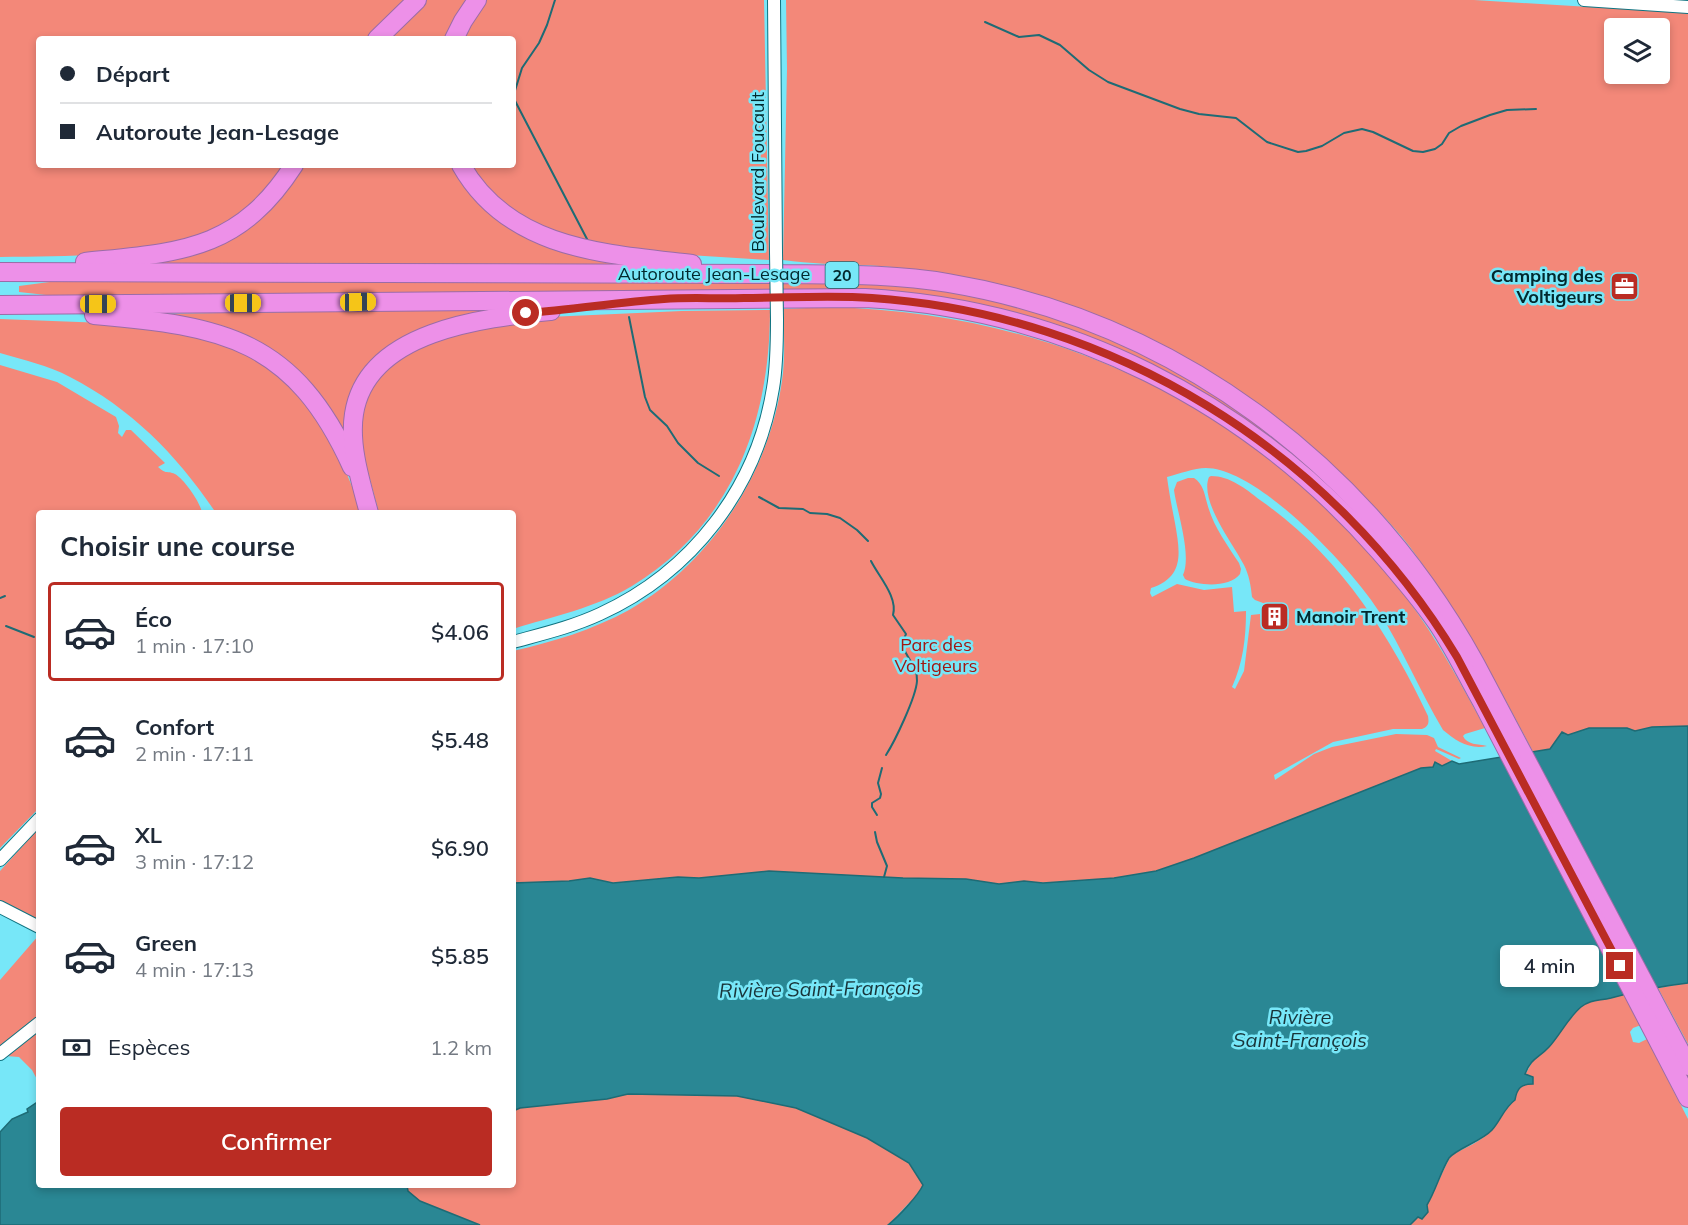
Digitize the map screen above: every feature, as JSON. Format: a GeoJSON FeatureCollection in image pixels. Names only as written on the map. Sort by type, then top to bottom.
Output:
{"type":"FeatureCollection","features":[{"type":"Feature","properties":{"kind":"highway"},"geometry":{"type":"LineString","coordinates":[[380,36],[417,0]]}},
{"type":"Feature","properties":{"kind":"highway"},"geometry":{"type":"LineString","coordinates":[[456,36],[477,0]]}},
{"type":"Feature","properties":{"kind":"highway"},"geometry":{"type":"LineString","coordinates":[[0,272],[146,257],[202,243],[231,230],[254,214],[274,194],[292,168]]}},
{"type":"Feature","properties":{"kind":"highway"},"geometry":{"type":"LineString","coordinates":[[464,168],[475,186],[495,207],[520,224],[558,241],[616,255],[771,274]]}},
{"type":"Feature","properties":{"kind":"highway","name":"Autoroute Jean-Lesage"},"geometry":{"type":"LineString","coordinates":[[0,272],[771,274],[912,278],[996,294],[1065,314],[1120,335],[1160,354],[1255,412],[1309,455],[1350,494],[1421,576],[1454,626],[1508,739],[1659,1026],[1688,1098]]}},
{"type":"Feature","properties":{"kind":"highway","name":"Autoroute Jean-Lesage"},"geometry":{"type":"LineString","coordinates":[[0,306],[856,297],[930,304],[1005,320],[1067,338],[1111,355],[1174,385],[1264,442],[1318,488],[1358,528],[1403,579],[1436,622],[1508,739]]}},
{"type":"Feature","properties":{"kind":"highway"},"geometry":{"type":"LineString","coordinates":[[368,510],[353,433],[357,400],[373,372],[402,349],[436,332],[484,319],[666,299]]}},
{"type":"Feature","properties":{"kind":"highway"},"geometry":{"type":"LineString","coordinates":[[0,306],[174,323],[217,334],[250,347],[279,365],[310,395],[333,430],[363,491]]}},
{"type":"Feature","properties":{"kind":"highway","name":"Autoroute Jean-Lesage"},"geometry":{"type":"LineString","coordinates":[[1659,1026],[1688,1066]]}},
{"type":"Feature","properties":{"kind":"street","name":"Boulevard Foucault"},"geometry":{"type":"LineString","coordinates":[[516,641],[585,621],[625,602],[672,569],[709,531],[737,490],[752,460],[763,430],[775,373],[777,319],[774,0]]}},
{"type":"Feature","properties":{"kind":"street"},"geometry":{"type":"LineString","coordinates":[[1585,0],[1688,7]]}},
{"type":"Feature","properties":{"kind":"street"},"geometry":{"type":"LineString","coordinates":[[0,860],[36,822]]}},
{"type":"Feature","properties":{"kind":"street"},"geometry":{"type":"LineString","coordinates":[[0,907],[36,925]]}},
{"type":"Feature","properties":{"kind":"street"},"geometry":{"type":"LineString","coordinates":[[0,1054],[36,1025]]}},
{"type":"Feature","properties":{"kind":"green space"},"geometry":{"type":"Polygon","coordinates":[[[0,0],[407,0],[372,36],[36,36],[36,168],[284,168],[255,203],[239,217],[200,234],[170,243],[122,252],[74,256],[0,257],[0,0]]]}},
{"type":"Feature","properties":{"kind":"green space"},"geometry":{"type":"Polygon","coordinates":[[[425,0],[472,0],[452,36],[385,36],[425,0]]]}},
{"type":"Feature","properties":{"kind":"green space"},"geometry":{"type":"Polygon","coordinates":[[[486,0],[764,0],[769,260],[625,251],[561,235],[505,207],[471,168],[516,168],[516,36],[463,36],[486,0]]]}},
{"type":"Feature","properties":{"kind":"green space"},"geometry":{"type":"Polygon","coordinates":[[[786,0],[1474,0],[1688,13],[1688,726],[1652,727],[1635,731],[1627,728],[1589,728],[1568,735],[1550,749],[1533,752],[1460,621],[1428,571],[1390,523],[1316,451],[1274,417],[1231,386],[1138,334],[1089,313],[987,282],[911,269],[783,260],[786,0]]]}},
{"type":"Feature","properties":{"kind":"green space"},"geometry":{"type":"Polygon","coordinates":[[[295,168],[458,168],[483,202],[628,266],[152,265],[152,260],[203,247],[295,168]]]}},
{"type":"Feature","properties":{"kind":"green space"},"geometry":{"type":"Polygon","coordinates":[[[65,280],[770,280],[770,292],[55,296],[19,292],[19,286],[65,280]]]}},
{"type":"Feature","properties":{"kind":"green space"},"geometry":{"type":"Polygon","coordinates":[[[783,281],[910,285],[1009,304],[1077,325],[1177,371],[1281,440],[1354,507],[1317,478],[1046,323],[989,306],[980,307],[891,291],[885,293],[885,290],[878,289],[874,292],[783,292],[783,281]]]}},
{"type":"Feature","properties":{"kind":"green space","name":"Parc des Voltigeurs"},"geometry":{"type":"Polygon","coordinates":[[[830,307],[916,314],[999,329],[1078,353],[1154,386],[1224,427],[1291,476],[1352,534],[1408,600],[1439,647],[1485,728],[1463,736],[1470,743],[1487,746],[1475,747],[1464,744],[1443,730],[1378,610],[1347,570],[1301,523],[1251,484],[1227,472],[1201,468],[1167,477],[1178,544],[1178,562],[1170,577],[1151,588],[1150,593],[1152,597],[1177,584],[1204,590],[1232,587],[1234,612],[1246,611],[1243,650],[1232,687],[1235,689],[1244,671],[1251,615],[1260,614],[1261,621],[1289,619],[1289,609],[1272,610],[1271,606],[1252,597],[1246,569],[1213,510],[1207,487],[1211,476],[1225,478],[1237,484],[1288,521],[1337,570],[1378,625],[1428,716],[1428,724],[1422,729],[1393,729],[1333,742],[1274,775],[1275,780],[1314,754],[1332,747],[1396,734],[1427,735],[1434,738],[1438,747],[1461,758],[1436,749],[1435,751],[1452,761],[1442,766],[1421,769],[1194,858],[1156,871],[1114,878],[999,884],[966,879],[769,871],[613,883],[590,878],[516,883],[516,650],[572,635],[629,610],[659,590],[687,566],[712,539],[752,478],[777,409],[783,373],[783,309],[830,307]]]}},
{"type":"Feature","properties":{"kind":"green space"},"geometry":{"type":"Polygon","coordinates":[[[500,309],[378,360],[351,452],[300,377],[150,314],[500,309]]]}},
{"type":"Feature","properties":{"kind":"green space"},"geometry":{"type":"Polygon","coordinates":[[[770,310],[768,352],[762,392],[753,430],[738,467],[720,501],[696,533],[667,561],[632,586],[618,594],[574,611],[516,628],[516,510],[378,510],[361,446],[362,406],[376,378],[400,357],[451,334],[548,317],[770,310]]]}},
{"type":"Feature","properties":{"kind":"green space"},"geometry":{"type":"Polygon","coordinates":[[[0,319],[105,323],[160,328],[247,351],[297,391],[338,452],[359,510],[214,510],[185,472],[152,435],[113,404],[62,373],[0,353],[0,319]]]}},
{"type":"Feature","properties":{"kind":"green space"},"geometry":{"type":"Polygon","coordinates":[[[0,365],[57,382],[116,417],[119,426],[118,433],[122,437],[126,430],[131,430],[165,463],[158,467],[165,472],[175,474],[183,481],[201,510],[36,510],[36,811],[0,848],[0,365]]]}},
{"type":"Feature","properties":{"kind":"green space"},"geometry":{"type":"Polygon","coordinates":[[[1194,478],[1201,486],[1216,527],[1239,563],[1240,574],[1229,582],[1198,583],[1185,579],[1183,575],[1185,545],[1174,490],[1177,482],[1194,478]]]}},
{"type":"Feature","properties":{"kind":"green space"},"geometry":{"type":"Polygon","coordinates":[[[36,831],[36,923],[0,904],[0,871],[36,831]]]}},
{"type":"Feature","properties":{"kind":"green space"},"geometry":{"type":"Polygon","coordinates":[[[36,938],[36,1023],[0,1050],[0,980],[36,938]]]}},
{"type":"Feature","properties":{"kind":"green space"},"geometry":{"type":"Polygon","coordinates":[[[1688,983],[1688,1044],[1658,988],[1688,983]]]}},
{"type":"Feature","properties":{"kind":"green space"},"geometry":{"type":"Polygon","coordinates":[[[1624,993],[1641,1025],[1630,1032],[1633,1042],[1639,1043],[1647,1039],[1688,1119],[1688,1225],[1410,1225],[1429,1201],[1451,1155],[1478,1141],[1492,1130],[1515,1100],[1518,1090],[1526,1084],[1525,1075],[1535,1057],[1549,1046],[1579,1008],[1591,1000],[1609,999],[1624,993]]]}},
{"type":"Feature","properties":{"kind":"green space"},"geometry":{"type":"Polygon","coordinates":[[[36,1029],[36,1077],[19,1057],[6,1056],[36,1029]]]}},
{"type":"Feature","properties":{"kind":"green space"},"geometry":{"type":"Polygon","coordinates":[[[627,1094],[737,1096],[796,1108],[867,1138],[909,1163],[924,1185],[917,1198],[888,1225],[480,1225],[420,1201],[408,1191],[408,1188],[516,1188],[516,1110],[607,1099],[627,1094]]]}},
{"type":"Feature","properties":{"kind":"water","name":"Rivière Saint-François"},"geometry":{"type":"Polygon","coordinates":[[[1688,726],[1688,983],[1595,1001],[1581,1007],[1549,1047],[1530,1065],[1525,1074],[1533,1077],[1533,1084],[1520,1087],[1515,1100],[1488,1134],[1449,1158],[1427,1205],[1428,1212],[1422,1219],[1418,1217],[1410,1225],[888,1225],[917,1195],[923,1185],[909,1163],[867,1138],[796,1108],[737,1096],[628,1094],[607,1099],[516,1110],[516,883],[590,878],[613,883],[769,871],[966,879],[999,884],[1114,878],[1156,871],[1194,858],[1421,768],[1433,767],[1435,762],[1442,766],[1452,761],[1459,764],[1550,749],[1562,732],[1568,735],[1589,728],[1627,728],[1635,731],[1652,727],[1688,726]]]}},
{"type":"Feature","properties":{"kind":"water"},"geometry":{"type":"Polygon","coordinates":[[[36,1103],[36,1188],[408,1188],[420,1201],[480,1225],[0,1225],[0,1132],[12,1119],[28,1112],[27,1109],[36,1103]]]}},
{"type":"Feature","properties":{"kind":"waterway"},"geometry":{"type":"LineString","coordinates":[[516,87],[522,68],[539,43],[555,0]]}},
{"type":"Feature","properties":{"kind":"waterway"},"geometry":{"type":"LineString","coordinates":[[985,22],[1019,37],[1039,35],[1060,45],[1089,70],[1108,82],[1180,109],[1199,114],[1236,118],[1267,142],[1298,152],[1322,146],[1344,133],[1362,129],[1413,151],[1423,152],[1435,149],[1442,144],[1449,133],[1461,126],[1507,110],[1536,109]]}},
{"type":"Feature","properties":{"kind":"waterway"},"geometry":{"type":"LineString","coordinates":[[516,103],[588,241]]}},
{"type":"Feature","properties":{"kind":"waterway"},"geometry":{"type":"LineString","coordinates":[[629,317],[645,397],[650,410],[667,426],[678,443],[698,463],[719,476]]}},
{"type":"Feature","properties":{"kind":"waterway"},"geometry":{"type":"LineString","coordinates":[[759,497],[779,508],[803,509],[810,513],[827,514],[840,518],[868,541]]}},
{"type":"Feature","properties":{"kind":"waterway"},"geometry":{"type":"LineString","coordinates":[[871,561],[893,601],[893,615],[906,634],[905,652],[914,668],[917,681],[900,730],[886,755]]}},
{"type":"Feature","properties":{"kind":"waterway"},"geometry":{"type":"LineString","coordinates":[[0,598],[5,596]]}},
{"type":"Feature","properties":{"kind":"waterway"},"geometry":{"type":"LineString","coordinates":[[6,626],[34,637]]}},
{"type":"Feature","properties":{"kind":"waterway"},"geometry":{"type":"LineString","coordinates":[[877,815],[872,803],[880,798],[878,783],[882,768]]}},
{"type":"Feature","properties":{"kind":"waterway"},"geometry":{"type":"LineString","coordinates":[[875,832],[887,866],[884,877]]}},
{"type":"Feature","properties":{"kind":"place","name":"Camping des Voltigeurs"},"geometry":{"type":"Point","coordinates":[1624,286]}},
{"type":"Feature","properties":{"kind":"place","name":"Manoir Trent"},"geometry":{"type":"Point","coordinates":[1275,617]}},
{"type":"Feature","properties":{"kind":"route"},"geometry":{"type":"LineString","coordinates":[[526,313],[666,299],[847,297],[920,303],[1005,320],[1067,338],[1144,370],[1205,403],[1264,442],[1324,494],[1369,539],[1436,622],[1502,740],[1620,966]]}}]}
